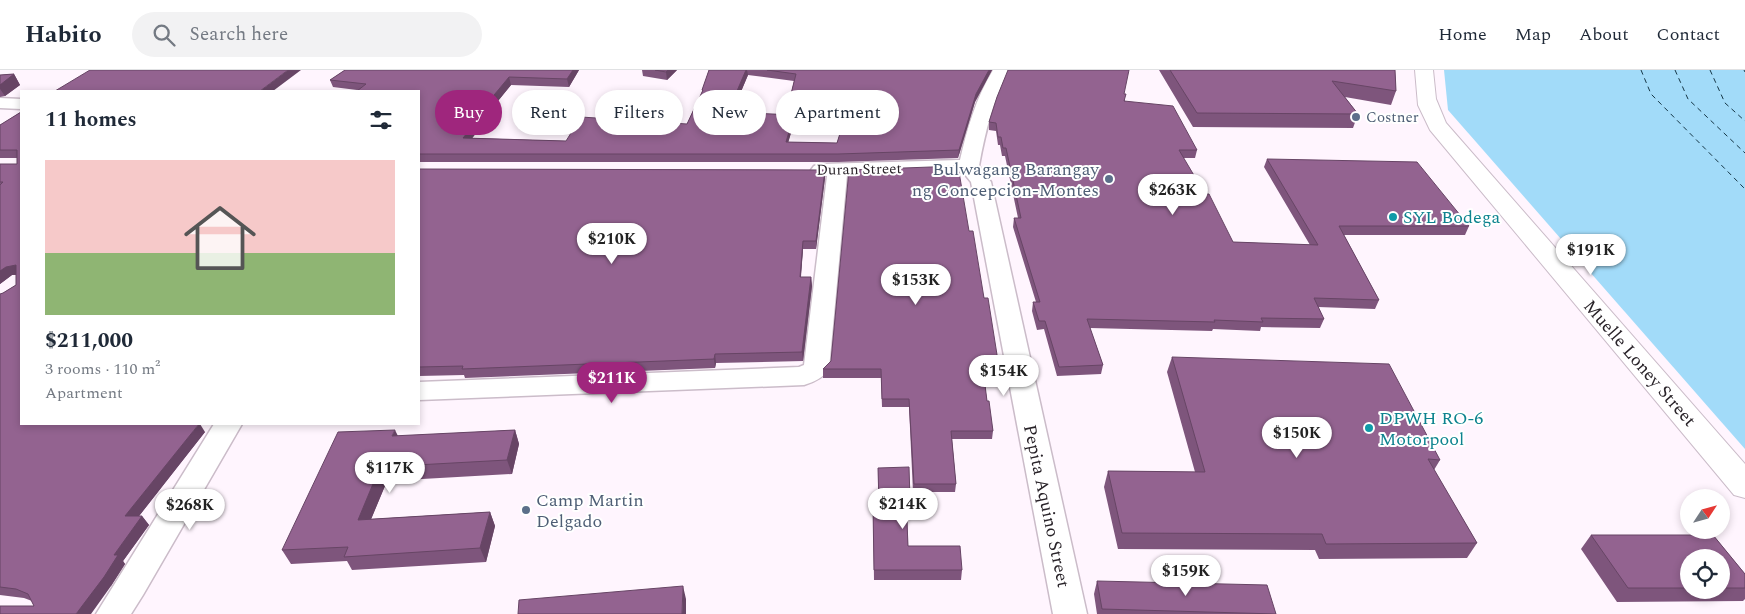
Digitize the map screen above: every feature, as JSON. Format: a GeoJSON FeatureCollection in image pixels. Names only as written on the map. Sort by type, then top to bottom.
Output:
{"type":"FeatureCollection","features":[{"type":"Feature","properties":{"kind":"main road","name":"Muelle Loney Street"},"geometry":{"type":"LineString","coordinates":[[1424,70],[1426,103],[1437,126],[1745,486]]}},
{"type":"Feature","properties":{"kind":"street"},"geometry":{"type":"LineString","coordinates":[[969,166],[976,131],[992,86],[1001,70]]}},
{"type":"Feature","properties":{"kind":"street"},"geometry":{"type":"LineString","coordinates":[[0,103],[20,104]]}},
{"type":"Feature","properties":{"kind":"street","name":"Duran Street"},"geometry":{"type":"LineString","coordinates":[[798,170],[969,166]]}},
{"type":"Feature","properties":{"kind":"street","name":"Pepita Aquino Street"},"geometry":{"type":"LineString","coordinates":[[969,166],[981,182],[1070,614]]}},
{"type":"Feature","properties":{"kind":"street"},"geometry":{"type":"LineString","coordinates":[[420,391],[804,376],[810,374],[816,369],[838,170]]}},
{"type":"Feature","properties":{"kind":"street"},"geometry":{"type":"LineString","coordinates":[[113,614],[138,577],[227,425]]}},
{"type":"Feature","properties":{"kind":"water"},"geometry":{"type":"Polygon","coordinates":[[[1444,70],[1745,70],[1745,449],[1448,110],[1444,70]]]}},
{"type":"Feature","properties":{"kind":"building"},"geometry":{"type":"Polygon","coordinates":[[[90,70],[288,70],[261,90],[57,90],[90,70]]]}},
{"type":"Feature","properties":{"kind":"building"},"geometry":{"type":"Polygon","coordinates":[[[345,70],[573,70],[567,79],[509,77],[498,90],[435,90],[435,135],[466,135],[463,138],[566,141],[570,135],[585,135],[585,117],[595,118],[595,135],[683,135],[683,124],[687,124],[693,111],[693,135],[766,135],[766,114],[776,114],[776,135],[788,135],[786,142],[837,143],[840,135],[899,135],[899,90],[792,90],[796,74],[767,70],[989,70],[976,94],[959,150],[838,154],[420,154],[420,90],[358,90],[366,84],[330,80],[345,70]]]}},
{"type":"Feature","properties":{"kind":"building"},"geometry":{"type":"Polygon","coordinates":[[[709,70],[746,70],[737,90],[702,90],[709,70]]]}},
{"type":"Feature","properties":{"kind":"building"},"geometry":{"type":"Polygon","coordinates":[[[1008,70],[1129,70],[1124,101],[1173,106],[1197,150],[1179,150],[1205,194],[1209,194],[1233,242],[1318,245],[1267,159],[1417,162],[1469,226],[1339,226],[1379,300],[1314,298],[1324,319],[1261,318],[1263,322],[1214,320],[1215,322],[1087,319],[1103,365],[1059,367],[1045,321],[1039,321],[1033,302],[1040,302],[1014,218],[1021,218],[1006,148],[1003,148],[1001,137],[998,137],[996,123],[989,122],[1008,70]]]}},
{"type":"Feature","properties":{"kind":"building"},"geometry":{"type":"Polygon","coordinates":[[[1170,70],[1395,70],[1396,91],[1332,81],[1358,114],[1197,113],[1170,70]]]}},
{"type":"Feature","properties":{"kind":"building"},"geometry":{"type":"Polygon","coordinates":[[[14,74],[0,85],[0,75],[14,74]]]}},
{"type":"Feature","properties":{"kind":"building"},"geometry":{"type":"Polygon","coordinates":[[[20,113],[20,425],[198,425],[125,516],[142,516],[114,555],[118,555],[104,577],[76,614],[0,614],[0,606],[34,606],[28,594],[16,589],[0,587],[0,294],[16,285],[16,265],[6,267],[0,271],[0,185],[3,182],[0,182],[0,164],[17,164],[17,150],[0,150],[0,125],[20,113]]]}},
{"type":"Feature","properties":{"kind":"building"},"geometry":{"type":"Polygon","coordinates":[[[958,166],[969,231],[973,231],[984,298],[988,298],[998,361],[982,361],[993,431],[951,431],[956,484],[914,484],[909,399],[882,399],[881,369],[823,369],[831,361],[849,170],[958,166]]]}},
{"type":"Feature","properties":{"kind":"building"},"geometry":{"type":"Polygon","coordinates":[[[420,169],[825,170],[816,241],[803,241],[800,277],[811,277],[802,352],[715,354],[714,359],[462,369],[463,366],[420,367],[420,169]]]}},
{"type":"Feature","properties":{"kind":"building"},"geometry":{"type":"Polygon","coordinates":[[[1172,357],[1389,364],[1440,460],[1428,459],[1477,543],[1326,544],[1322,534],[1122,533],[1108,471],[1205,472],[1172,357]]]}},
{"type":"Feature","properties":{"kind":"building"},"geometry":{"type":"Polygon","coordinates":[[[395,430],[392,436],[515,430],[507,460],[380,467],[358,520],[490,512],[480,548],[344,557],[348,547],[282,550],[338,432],[395,430]]]}},
{"type":"Feature","properties":{"kind":"building"},"geometry":{"type":"Polygon","coordinates":[[[909,467],[910,499],[906,499],[908,546],[960,546],[962,570],[874,570],[873,505],[879,505],[878,468],[909,467]]]}},
{"type":"Feature","properties":{"kind":"building"},"geometry":{"type":"Polygon","coordinates":[[[1591,535],[1680,535],[1680,539],[1716,539],[1724,549],[1680,549],[1680,588],[1628,588],[1591,535]]]}},
{"type":"Feature","properties":{"kind":"building"},"geometry":{"type":"Polygon","coordinates":[[[1730,556],[1745,574],[1745,588],[1730,588],[1730,556]]]}},
{"type":"Feature","properties":{"kind":"building"},"geometry":{"type":"Polygon","coordinates":[[[1097,581],[1267,585],[1276,614],[1102,609],[1097,581]]]}},
{"type":"Feature","properties":{"kind":"building"},"geometry":{"type":"Polygon","coordinates":[[[683,586],[682,614],[518,614],[519,600],[683,586]]]}},
{"type":"Feature","properties":{"kind":"ferry route"},"geometry":{"type":"LineString","coordinates":[[1641,70],[1651,94],[1745,189]]}},
{"type":"Feature","properties":{"kind":"ferry route"},"geometry":{"type":"LineString","coordinates":[[1675,70],[1688,99],[1745,153]]}},
{"type":"Feature","properties":{"kind":"ferry route"},"geometry":{"type":"LineString","coordinates":[[1710,70],[1725,103],[1745,121]]}},
{"type":"Feature","properties":{"kind":"place","name":"Costner"},"geometry":{"type":"Point","coordinates":[1356,117]}},
{"type":"Feature","properties":{"kind":"place","name":"Bulwagang Barangay ng Concepcion-Montes"},"geometry":{"type":"Point","coordinates":[1109,179]}},
{"type":"Feature","properties":{"kind":"place","name":"SYL Bodega"},"geometry":{"type":"Point","coordinates":[1393,217]}},
{"type":"Feature","properties":{"kind":"place","name":"DPWH RO-6 Motorpool"},"geometry":{"type":"Point","coordinates":[1369,428]}},
{"type":"Feature","properties":{"kind":"place","name":"Camp Martin Delgado"},"geometry":{"type":"Point","coordinates":[526,510]}}]}
